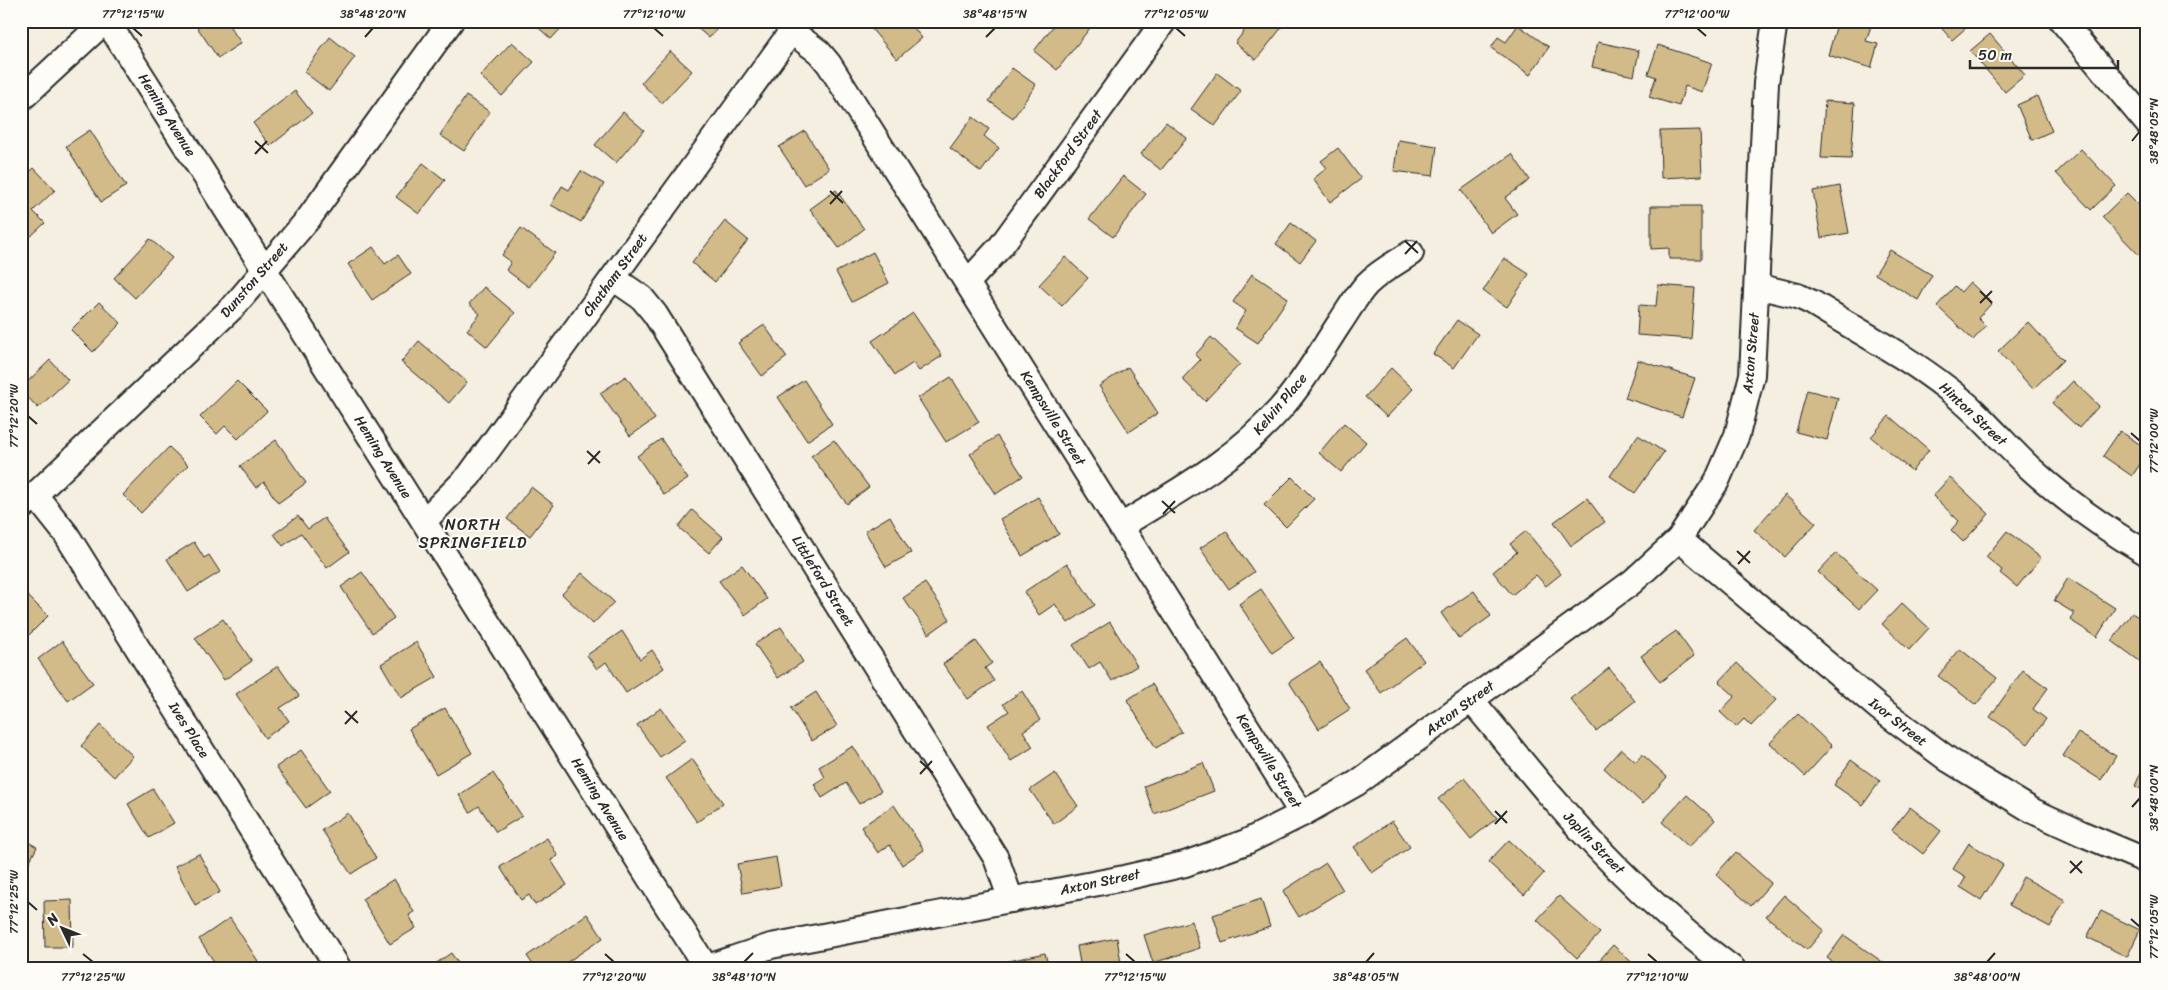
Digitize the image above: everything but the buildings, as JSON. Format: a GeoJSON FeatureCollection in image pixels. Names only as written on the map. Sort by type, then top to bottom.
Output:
{"type":"FeatureCollection","features":[{"type":"Feature","properties":{"kind":"street"},"geometry":{"type":"LineString","coordinates":[[21,98],[106,21]]}},
{"type":"Feature","properties":{"kind":"street","name":"Heming Avenue"},"geometry":{"type":"LineString","coordinates":[[106,21],[705,968]]}},
{"type":"Feature","properties":{"kind":"street","name":"Dunston Street"},"geometry":{"type":"LineString","coordinates":[[28,501],[234,306],[309,218],[451,21]]}},
{"type":"Feature","properties":{"kind":"street","name":"Blackford Street"},"geometry":{"type":"LineString","coordinates":[[968,282],[1001,246],[1164,21]]}},
{"type":"Feature","properties":{"kind":"street","name":"Axton Street"},"geometry":{"type":"LineString","coordinates":[[705,968],[771,946],[1124,878],[1185,864],[1246,842],[1302,814],[1357,783],[1632,582],[1678,538],[1717,480],[1737,435],[1752,375],[1766,83],[1775,21]]}},
{"type":"Feature","properties":{"kind":"street"},"geometry":{"type":"LineString","coordinates":[[2062,21],[2147,123]]}},
{"type":"Feature","properties":{"kind":"street","name":"Kempsville Street"},"geometry":{"type":"LineString","coordinates":[[795,26],[829,64],[1302,814]]}},
{"type":"Feature","properties":{"kind":"street","name":"Chatham Street"},"geometry":{"type":"LineString","coordinates":[[424,521],[469,476],[795,26]]}},
{"type":"Feature","properties":{"kind":"street","name":"Kelvin Place"},"geometry":{"type":"LineString","coordinates":[[1121,526],[1219,466],[1242,447],[1281,407],[1303,380],[1351,306],[1367,285],[1378,275],[1411,253]]}},
{"type":"Feature","properties":{"kind":"street","name":"Littleford Street"},"geometry":{"type":"LineString","coordinates":[[613,278],[642,298],[661,323],[996,858],[1011,900]]}},
{"type":"Feature","properties":{"kind":"street","name":"Hinton Street"},"geometry":{"type":"LineString","coordinates":[[1757,286],[1798,296],[1813,303],[1929,375],[1970,407],[2030,468],[2066,499],[2116,536],[2147,553]]}},
{"type":"Feature","properties":{"kind":"street","name":"Ives Place"},"geometry":{"type":"LineString","coordinates":[[28,501],[66,534],[339,969]]}},
{"type":"Feature","properties":{"kind":"street","name":"Ivor Street"},"geometry":{"type":"LineString","coordinates":[[1678,538],[1879,708],[1949,760],[2033,810],[2147,861]]}},
{"type":"Feature","properties":{"kind":"street","name":"Joplin Street"},"geometry":{"type":"LineString","coordinates":[[1471,700],[1548,794],[1595,846],[1681,926],[1733,969]]}},
{"type":"Feature","properties":{"kind":"district","name":"NORTH SPRINGFIELD"},"geometry":{"type":"Point","coordinates":[473,533]}}]}
